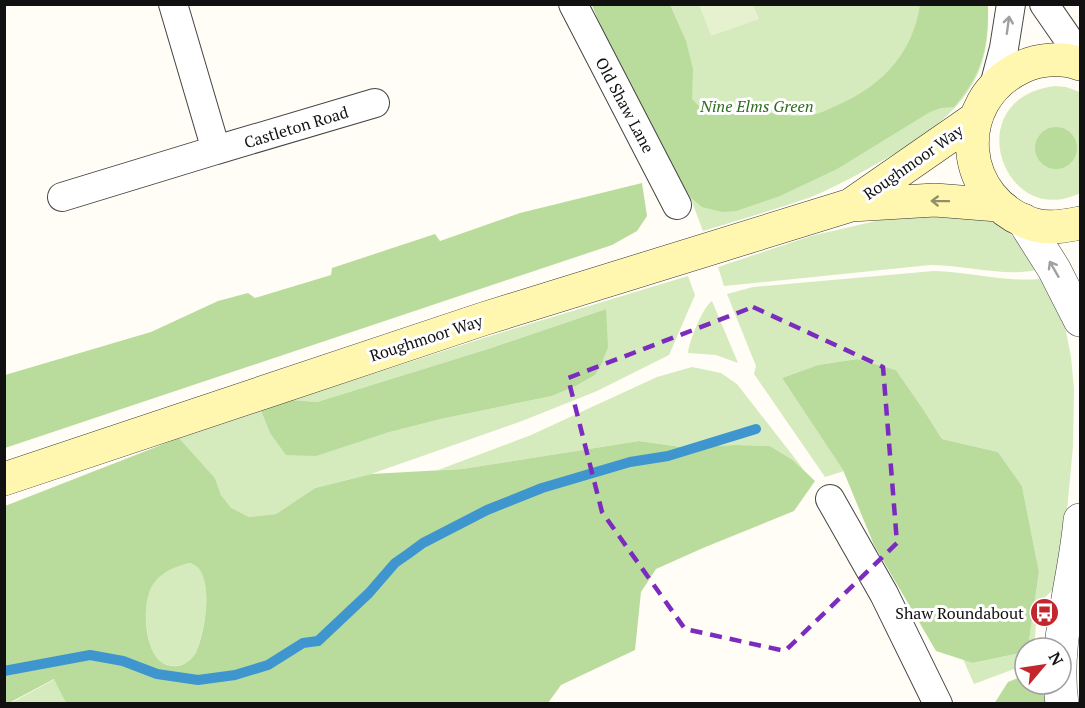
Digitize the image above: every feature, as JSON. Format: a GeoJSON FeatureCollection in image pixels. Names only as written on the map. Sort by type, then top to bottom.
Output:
{"type":"FeatureCollection","features":[{"type":"Feature","properties":{"kind":"main road","name":"Roughmoor Way"},"geometry":{"type":"LineString","coordinates":[[1080,64],[1074,61],[1052,59],[1030,63],[1011,72],[994,86],[981,104],[974,125],[972,146],[975,168],[984,188],[1011,213],[1037,226],[1061,228],[1080,223]]}},
{"type":"Feature","properties":{"kind":"main road","name":"Roughmoor Way"},"geometry":{"type":"LineString","coordinates":[[850,205],[976,118]]}},
{"type":"Feature","properties":{"kind":"main road","name":"Roughmoor Way"},"geometry":{"type":"LineString","coordinates":[[4,479],[483,319],[850,205],[935,200],[1011,213]]}},
{"type":"Feature","properties":{"kind":"street"},"geometry":{"type":"LineString","coordinates":[[173,4],[216,150]]}},
{"type":"Feature","properties":{"kind":"street","name":"Old Shaw Lane"},"geometry":{"type":"LineString","coordinates":[[573,4],[677,205]]}},
{"type":"Feature","properties":{"kind":"street"},"geometry":{"type":"LineString","coordinates":[[994,86],[1004,48],[1011,4]]}},
{"type":"Feature","properties":{"kind":"street"},"geometry":{"type":"LineString","coordinates":[[1044,4],[1080,56]]}},
{"type":"Feature","properties":{"kind":"street","name":"Castleton Road"},"geometry":{"type":"LineString","coordinates":[[62,197],[375,103]]}},
{"type":"Feature","properties":{"kind":"street"},"geometry":{"type":"LineString","coordinates":[[1011,213],[1054,269],[1080,320]]}},
{"type":"Feature","properties":{"kind":"street"},"geometry":{"type":"LineString","coordinates":[[830,499],[884,594],[938,704]]}},
{"type":"Feature","properties":{"kind":"street"},"geometry":{"type":"LineString","coordinates":[[1062,704],[1061,664],[1064,629],[1080,520]]}},
{"type":"Feature","properties":{"kind":"highlighted area"},"geometry":{"type":"Polygon","coordinates":[[[753,307],[883,367],[897,543],[785,651],[685,629],[602,512],[568,378],[753,307]]]}},
{"type":"Feature","properties":{"kind":"green space","name":"Nine Elms Green"},"geometry":{"type":"Polygon","coordinates":[[[592,5],[988,5],[987,34],[982,63],[974,82],[948,114],[915,140],[836,186],[782,207],[703,231],[690,197],[602,29],[592,5]]]}},
{"type":"Feature","properties":{"kind":"green space"},"geometry":{"type":"Polygon","coordinates":[[[592,5],[670,5],[686,41],[693,69],[692,99],[707,112],[714,114],[751,110],[803,116],[825,111],[855,96],[870,87],[894,65],[911,38],[920,5],[988,5],[988,20],[982,59],[964,95],[954,107],[930,112],[837,169],[780,196],[736,211],[722,212],[702,207],[690,197],[602,29],[592,5]]]}},
{"type":"Feature","properties":{"kind":"green space"},"geometry":{"type":"Polygon","coordinates":[[[699,5],[753,5],[759,19],[711,36],[699,5]]]}},
{"type":"Feature","properties":{"kind":"green space"},"geometry":{"type":"Polygon","coordinates":[[[1055,86],[1080,92],[1080,193],[1053,200],[1030,194],[1012,179],[1002,158],[1000,135],[1007,113],[1025,96],[1055,86]]]}},
{"type":"Feature","properties":{"kind":"green space"},"geometry":{"type":"Polygon","coordinates":[[[1056,127],[1064,128],[1071,133],[1076,140],[1076,156],[1071,163],[1064,168],[1056,169],[1048,168],[1041,163],[1036,156],[1035,148],[1036,140],[1041,133],[1048,128],[1056,127]]]}},
{"type":"Feature","properties":{"kind":"green space"},"geometry":{"type":"Polygon","coordinates":[[[642,183],[647,216],[637,231],[612,245],[5,448],[5,375],[151,332],[218,301],[248,293],[255,298],[331,275],[332,268],[435,234],[440,241],[520,213],[642,183]]]}},
{"type":"Feature","properties":{"kind":"green space"},"geometry":{"type":"Polygon","coordinates":[[[978,213],[1004,226],[1036,270],[1011,272],[930,265],[724,286],[718,267],[811,236],[880,220],[978,213]]]}},
{"type":"Feature","properties":{"kind":"green space"},"geometry":{"type":"Polygon","coordinates":[[[934,271],[1027,280],[1040,279],[1065,326],[1074,389],[1073,446],[1066,522],[1055,588],[1040,602],[1035,636],[1030,636],[1039,572],[1022,486],[998,452],[942,439],[896,370],[857,359],[818,365],[782,378],[844,471],[825,477],[754,374],[756,366],[727,294],[753,287],[934,271]]]}},
{"type":"Feature","properties":{"kind":"green space"},"geometry":{"type":"Polygon","coordinates":[[[688,276],[695,295],[669,355],[597,391],[522,421],[371,474],[315,488],[276,514],[249,517],[231,509],[221,495],[215,478],[179,438],[261,411],[270,433],[386,433],[552,396],[595,375],[606,309],[491,348],[317,402],[292,400],[490,336],[688,276]]]}},
{"type":"Feature","properties":{"kind":"green space"},"geometry":{"type":"Polygon","coordinates":[[[712,301],[738,363],[716,355],[688,353],[697,326],[712,301]]]}},
{"type":"Feature","properties":{"kind":"green space"},"geometry":{"type":"Polygon","coordinates":[[[606,309],[608,347],[595,375],[552,396],[441,419],[386,433],[316,456],[286,455],[270,433],[261,411],[292,400],[317,402],[491,348],[606,309]]]}},
{"type":"Feature","properties":{"kind":"green space"},"geometry":{"type":"Polygon","coordinates":[[[857,359],[896,370],[942,439],[998,452],[1022,486],[1039,572],[1030,636],[1013,636],[1013,655],[973,663],[936,651],[874,545],[843,470],[782,378],[818,365],[857,359]]]}},
{"type":"Feature","properties":{"kind":"green space"},"geometry":{"type":"Polygon","coordinates":[[[692,367],[721,373],[737,384],[804,470],[793,460],[770,446],[681,447],[639,441],[462,469],[438,470],[531,435],[657,377],[692,367]]]}},
{"type":"Feature","properties":{"kind":"green space"},"geometry":{"type":"Polygon","coordinates":[[[179,438],[215,478],[221,495],[231,508],[249,517],[276,514],[315,488],[371,474],[462,469],[639,441],[681,447],[770,446],[793,460],[815,481],[794,511],[656,569],[641,592],[635,650],[561,685],[548,703],[66,703],[54,679],[5,703],[5,506],[179,438]],[[189,563],[161,575],[150,590],[147,600],[146,623],[150,646],[160,661],[169,666],[179,666],[188,662],[199,645],[205,619],[206,589],[198,568],[189,563]]]}},
{"type":"Feature","properties":{"kind":"green space"},"geometry":{"type":"Polygon","coordinates":[[[189,563],[198,568],[203,577],[206,589],[205,618],[195,654],[186,663],[174,666],[158,659],[151,647],[146,618],[147,598],[153,583],[161,575],[189,563]]]}},
{"type":"Feature","properties":{"kind":"green space"},"geometry":{"type":"Polygon","coordinates":[[[1013,655],[1013,669],[974,684],[963,659],[974,663],[1013,655]]]}},
{"type":"Feature","properties":{"kind":"green space"},"geometry":{"type":"Polygon","coordinates":[[[55,679],[66,703],[9,704],[55,679]]]}},
{"type":"Feature","properties":{"kind":"green space"},"geometry":{"type":"Polygon","coordinates":[[[1013,680],[1013,696],[1050,696],[1052,704],[994,704],[1008,682],[1013,680]]]}},
{"type":"Feature","properties":{"kind":"waterway"},"geometry":{"type":"LineString","coordinates":[[4,671],[90,655],[123,661],[157,674],[198,680],[235,675],[268,665],[303,643],[318,641],[369,593],[395,563],[423,543],[487,510],[542,488],[630,462],[668,456],[756,429]]}},
{"type":"Feature","properties":{"kind":"place","name":"Shaw Roundabout"},"geometry":{"type":"Point","coordinates":[1045,613]}}]}
